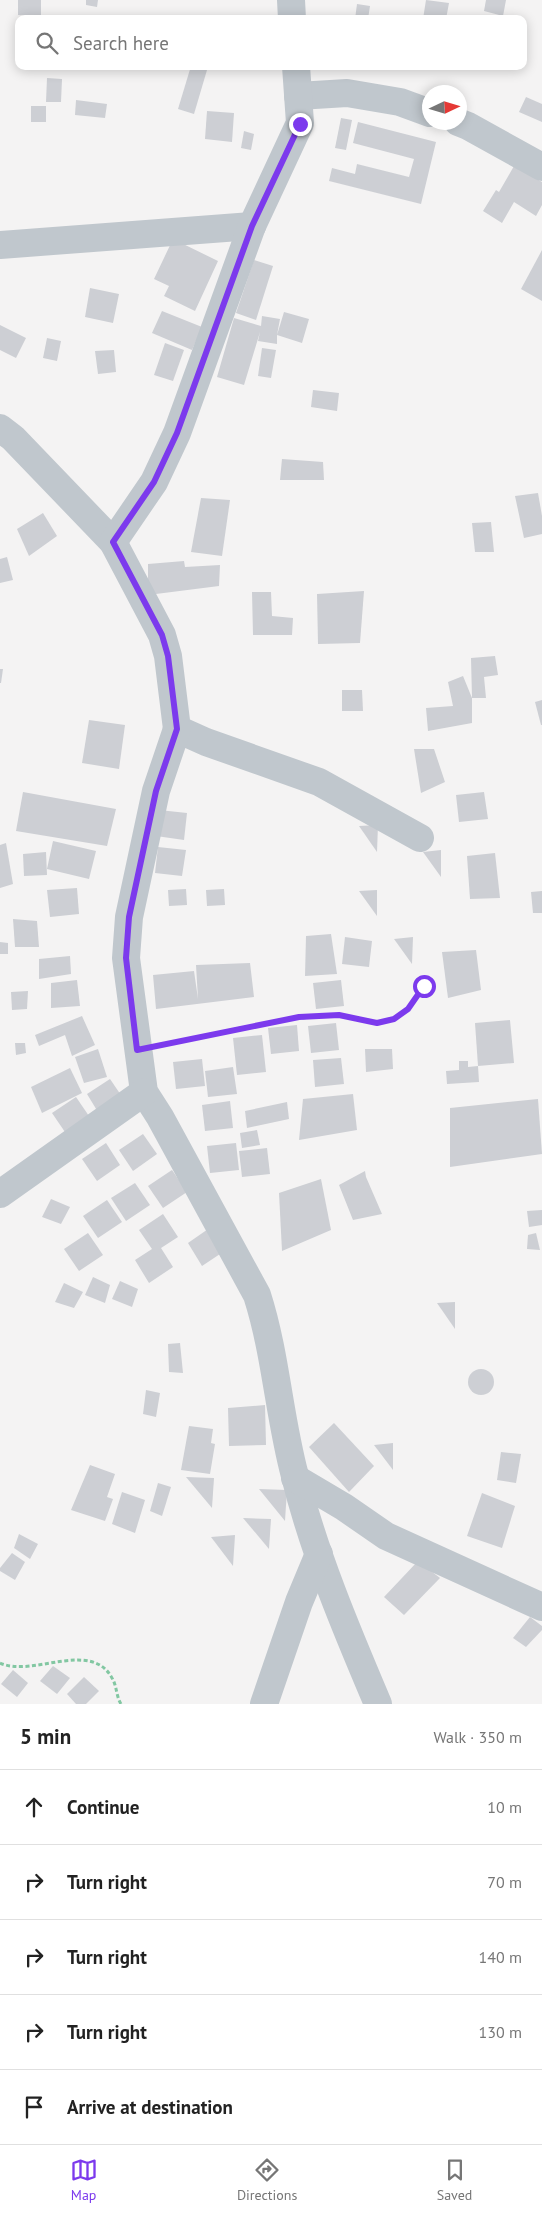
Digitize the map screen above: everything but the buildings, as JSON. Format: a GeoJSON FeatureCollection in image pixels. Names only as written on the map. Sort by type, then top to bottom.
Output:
{"type":"FeatureCollection","features":[{"type":"Feature","properties":{"kind":"street"},"geometry":{"type":"LineString","coordinates":[[291,0],[292,15]]}},
{"type":"Feature","properties":{"kind":"street"},"geometry":{"type":"LineString","coordinates":[[113,542],[154,482],[177,433],[252,226],[300,124],[296,70]]}},
{"type":"Feature","properties":{"kind":"street"},"geometry":{"type":"LineString","coordinates":[[298,96],[347,92],[400,102],[422,109]]}},
{"type":"Feature","properties":{"kind":"street"},"geometry":{"type":"LineString","coordinates":[[467,127],[542,167]]}},
{"type":"Feature","properties":{"kind":"street"},"geometry":{"type":"LineString","coordinates":[[0,245],[252,226]]}},
{"type":"Feature","properties":{"kind":"street"},"geometry":{"type":"LineString","coordinates":[[0,428],[13,438],[113,542],[162,635],[168,656],[177,729],[156,791],[129,917],[126,958],[144,1092],[160,1117],[257,1295],[267,1325],[283,1426],[295,1478],[319,1554],[378,1704]]}},
{"type":"Feature","properties":{"kind":"street"},"geometry":{"type":"LineString","coordinates":[[177,729],[206,742],[319,782],[420,838]]}},
{"type":"Feature","properties":{"kind":"street"},"geometry":{"type":"LineString","coordinates":[[0,1194],[144,1092]]}},
{"type":"Feature","properties":{"kind":"street"},"geometry":{"type":"LineString","coordinates":[[295,1478],[386,1536],[542,1607]]}},
{"type":"Feature","properties":{"kind":"street"},"geometry":{"type":"LineString","coordinates":[[264,1704],[299,1602],[319,1554]]}},
{"type":"Feature","properties":{"kind":"path"},"geometry":{"type":"LineString","coordinates":[[137,1050],[299,1017],[339,1015],[377,1023],[394,1019],[408,1009],[424,986]]}},
{"type":"Feature","properties":{"kind":"path"},"geometry":{"type":"LineString","coordinates":[[0,1663],[32,1666],[67,1660],[85,1661],[100,1666],[112,1678],[120,1704]]}},
{"type":"Feature","properties":{"kind":"route"},"geometry":{"type":"LineString","coordinates":[[300,124],[252,226],[177,433],[154,482],[113,542],[162,635],[168,656],[177,729],[156,791],[129,917],[126,958],[137,1050],[299,1017],[339,1015],[377,1023],[394,1019],[408,1009],[424,986]]}}]}
